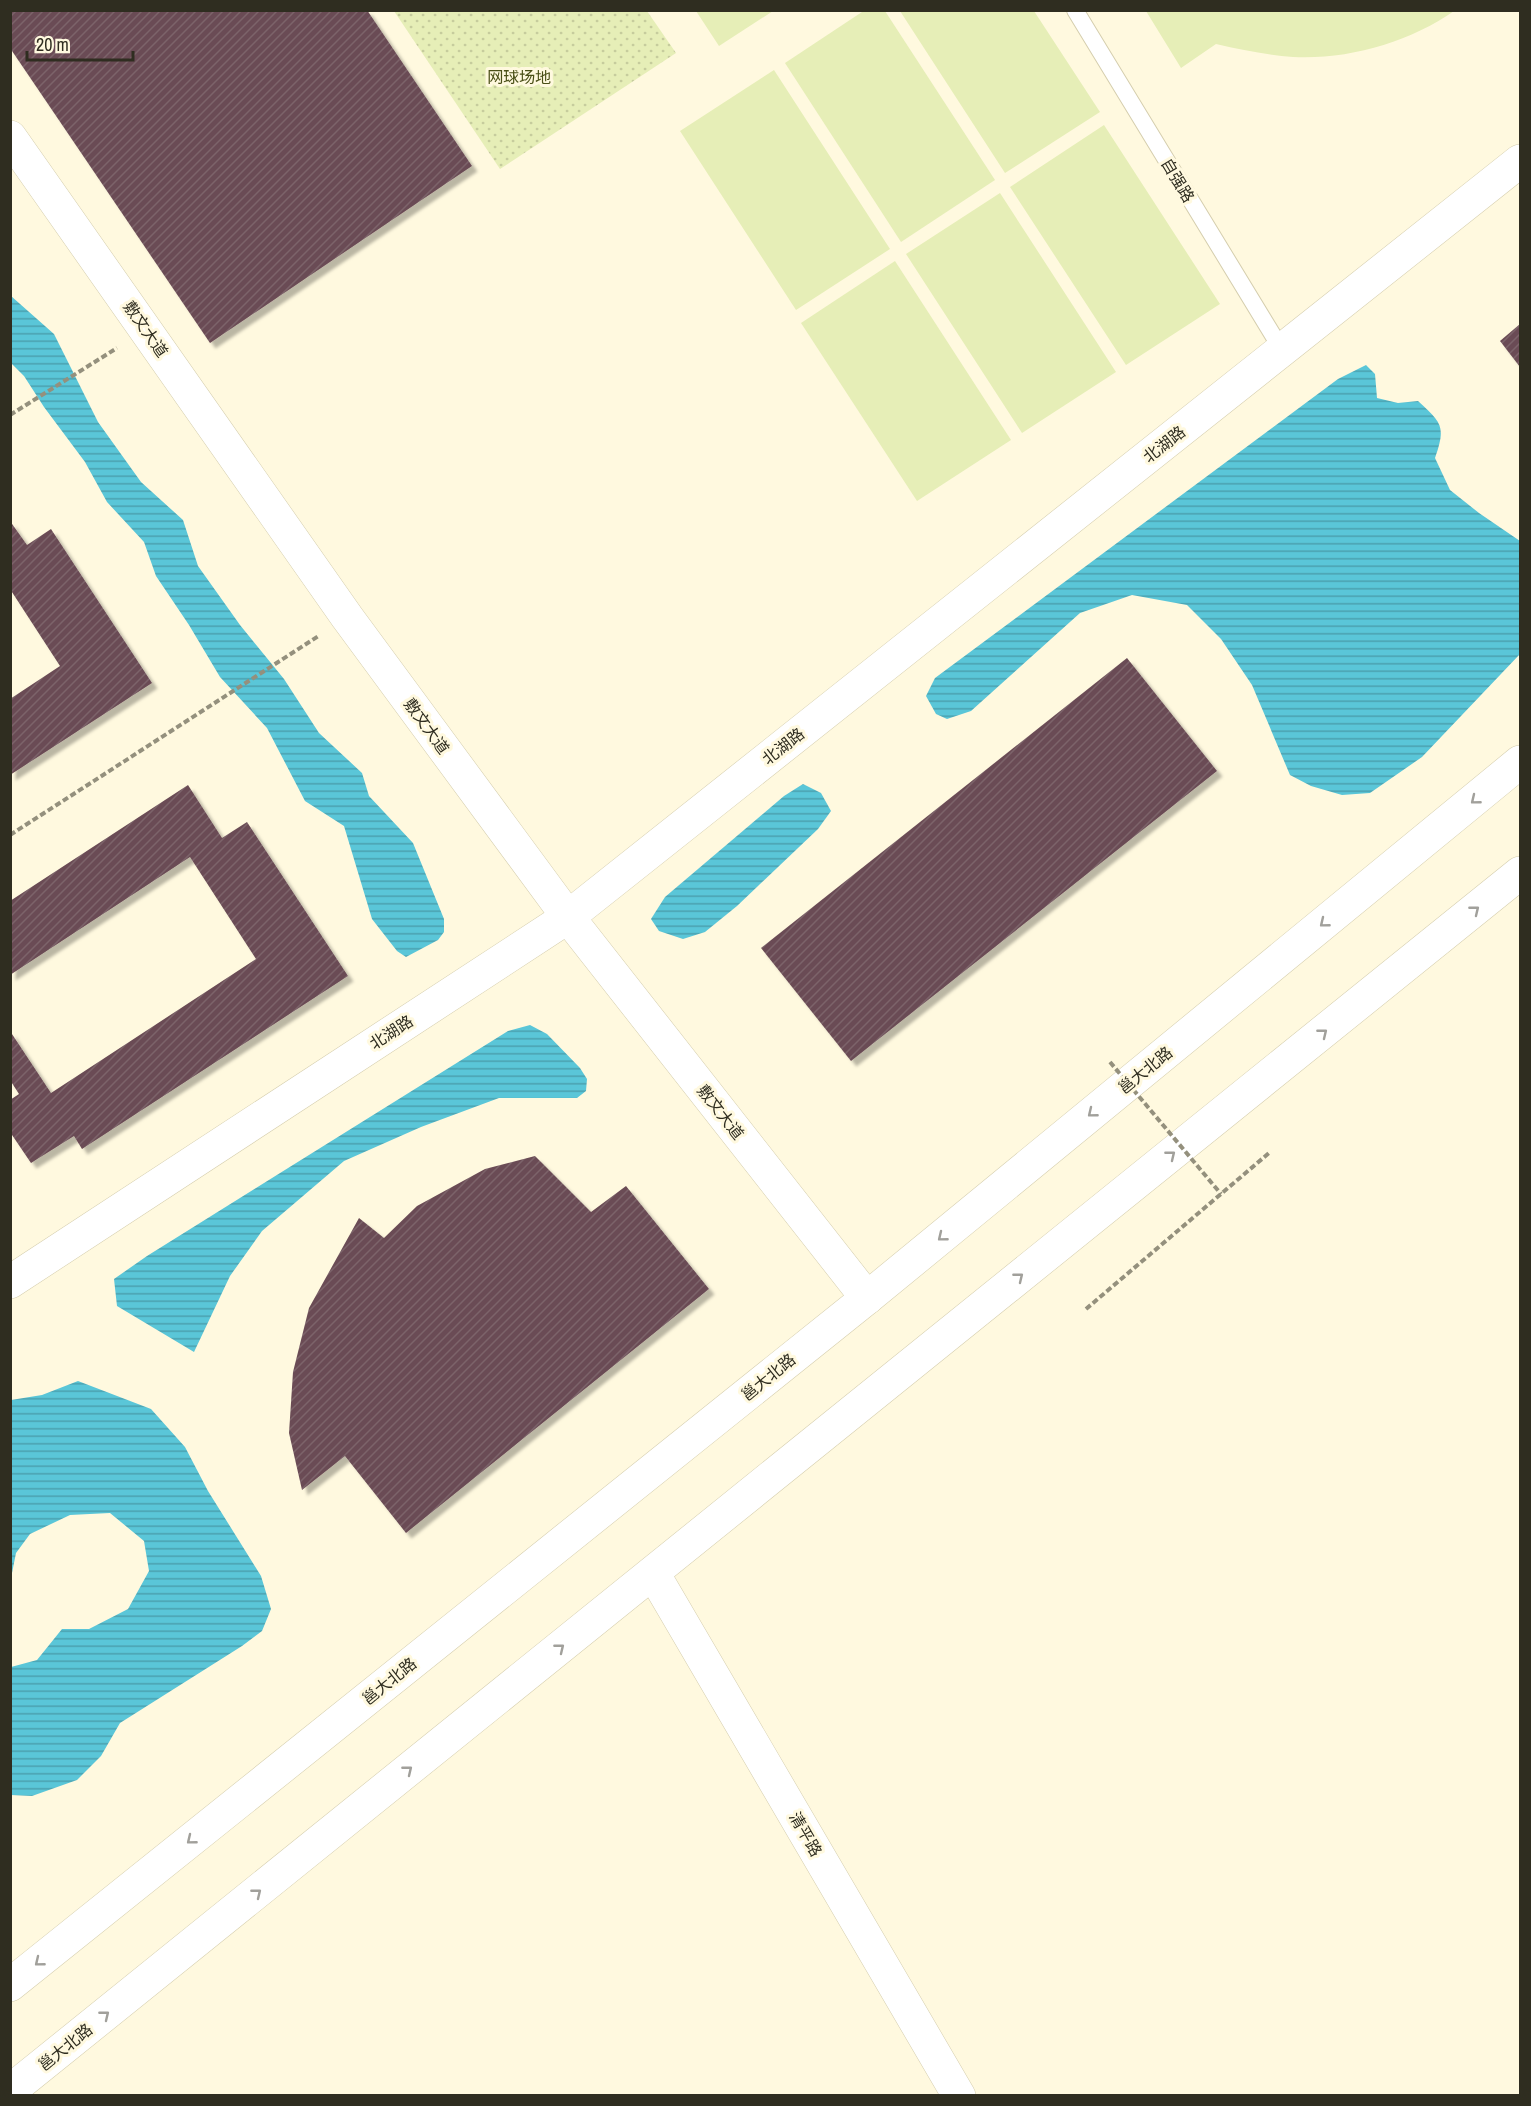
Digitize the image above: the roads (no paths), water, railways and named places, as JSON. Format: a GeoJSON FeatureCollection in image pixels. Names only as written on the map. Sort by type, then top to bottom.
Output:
{"type":"FeatureCollection","features":[{"type":"Feature","properties":{"kind":"street","name":"敷文大道"},"geometry":{"type":"LineString","coordinates":[[10,136],[347,617],[568,917],[867,1298]]}},
{"type":"Feature","properties":{"kind":"street","name":"北湖路"},"geometry":{"type":"LineString","coordinates":[[10,1282],[568,917],[1521,161]]}},
{"type":"Feature","properties":{"kind":"street","name":"邕大北路"},"geometry":{"type":"LineString","coordinates":[[10,1984],[867,1298],[1521,762]]}},
{"type":"Feature","properties":{"kind":"street","name":"邕大北路"},"geometry":{"type":"LineString","coordinates":[[10,2091],[1521,873]]}},
{"type":"Feature","properties":{"kind":"street","name":"清平路"},"geometry":{"type":"LineString","coordinates":[[653,1573],[959,2096]]}},
{"type":"Feature","properties":{"kind":"lane","name":"自强路"},"geometry":{"type":"LineString","coordinates":[[1075,10],[1282,350]]}},
{"type":"Feature","properties":{"kind":"water"},"geometry":{"type":"Polygon","coordinates":[[[11,296],[54,334],[98,422],[141,482],[183,520],[198,566],[240,625],[284,679],[319,733],[362,773],[369,796],[413,843],[444,919],[444,932],[438,940],[406,957],[397,951],[372,919],[344,826],[305,801],[267,728],[220,677],[156,576],[144,542],[107,502],[85,462],[24,376],[11,363],[11,296]]]}},
{"type":"Feature","properties":{"kind":"water"},"geometry":{"type":"Polygon","coordinates":[[[1366,365],[1375,374],[1377,398],[1398,403],[1418,401],[1437,420],[1441,432],[1435,458],[1450,490],[1520,541],[1520,654],[1422,757],[1370,793],[1342,795],[1311,786],[1290,775],[1252,685],[1221,639],[1187,605],[1132,595],[1080,613],[971,711],[947,719],[936,714],[926,696],[935,678],[1338,379],[1366,365]]]}},
{"type":"Feature","properties":{"kind":"water"},"geometry":{"type":"Polygon","coordinates":[[[803,784],[821,793],[831,811],[818,829],[737,906],[705,932],[683,939],[659,931],[651,919],[665,897],[784,796],[803,784]]]}},
{"type":"Feature","properties":{"kind":"water"},"geometry":{"type":"Polygon","coordinates":[[[530,1025],[547,1034],[580,1068],[587,1079],[586,1091],[577,1098],[499,1098],[421,1127],[344,1161],[262,1231],[230,1276],[194,1352],[117,1306],[114,1279],[147,1256],[508,1031],[530,1025]]]}},
{"type":"Feature","properties":{"kind":"water"},"geometry":{"type":"Polygon","coordinates":[[[78,1381],[151,1409],[185,1447],[208,1491],[261,1576],[271,1609],[262,1631],[120,1723],[101,1756],[77,1780],[32,1796],[11,1795],[11,1667],[37,1660],[62,1629],[89,1629],[128,1609],[149,1571],[144,1541],[110,1513],[70,1515],[30,1534],[16,1553],[11,1578],[11,1400],[42,1395],[78,1381]]]}},
{"type":"Feature","properties":{"kind":"park label","name":"网球场地"},"geometry":{"type":"Point","coordinates":[519,77]}}]}
